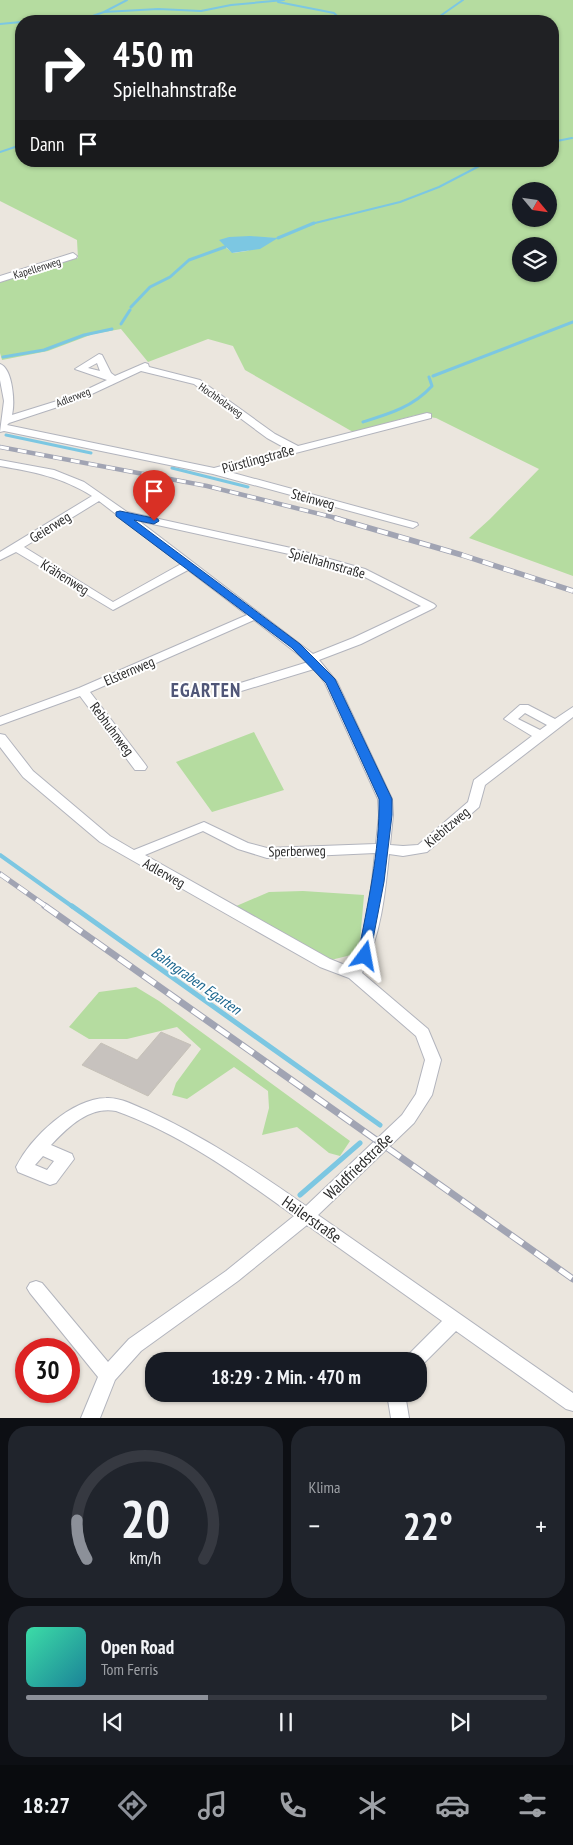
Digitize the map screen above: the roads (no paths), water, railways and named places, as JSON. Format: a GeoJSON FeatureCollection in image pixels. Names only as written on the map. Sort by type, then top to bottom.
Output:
{"type":"FeatureCollection","features":[{"type":"Feature","properties":{"kind":"street","name":"Kapellenweg"},"geometry":{"type":"LineString","coordinates":[[0,279],[73,256]]}},
{"type":"Feature","properties":{"kind":"street"},"geometry":{"type":"LineString","coordinates":[[0,367],[10,398],[10,406],[2,426]]}},
{"type":"Feature","properties":{"kind":"street","name":"Adlerweg"},"geometry":{"type":"LineString","coordinates":[[2,426],[76,398],[110,378],[143,367]]}},
{"type":"Feature","properties":{"kind":"street","name":"Hochholzweg"},"geometry":{"type":"LineString","coordinates":[[143,367],[197,382],[271,436],[295,449]]}},
{"type":"Feature","properties":{"kind":"street","name":"Pürstlingstraße"},"geometry":{"type":"LineString","coordinates":[[2,426],[214,470],[426,416]]}},
{"type":"Feature","properties":{"kind":"street"},"geometry":{"type":"LineString","coordinates":[[0,463],[67,477],[99,496],[187,566],[257,616],[314,662],[331,682],[386,799],[382,848],[371,929],[365,956],[354,974]]}},
{"type":"Feature","properties":{"kind":"street","name":"Steinweg"},"geometry":{"type":"LineString","coordinates":[[214,470],[413,525]]}},
{"type":"Feature","properties":{"kind":"street","name":"Geierweg"},"geometry":{"type":"LineString","coordinates":[[0,557],[99,496]]}},
{"type":"Feature","properties":{"kind":"street","name":"Spielhahnstraße"},"geometry":{"type":"LineString","coordinates":[[120,514],[361,570],[430,606],[314,662]]}},
{"type":"Feature","properties":{"kind":"street","name":"Krähenweg"},"geometry":{"type":"LineString","coordinates":[[16,547],[114,607],[187,566]]}},
{"type":"Feature","properties":{"kind":"street","name":"Elsternweg"},"geometry":{"type":"LineString","coordinates":[[0,721],[83,691],[257,616]]}},
{"type":"Feature","properties":{"kind":"street"},"geometry":{"type":"LineString","coordinates":[[238,688],[314,662]]}},
{"type":"Feature","properties":{"kind":"street","name":"Rebhuhnweg"},"geometry":{"type":"LineString","coordinates":[[83,691],[140,767]]}},
{"type":"Feature","properties":{"kind":"street"},"geometry":{"type":"LineString","coordinates":[[539,735],[510,719],[524,708],[554,723]]}},
{"type":"Feature","properties":{"kind":"street","name":"Kiebitzweg"},"geometry":{"type":"LineString","coordinates":[[382,848],[403,851],[422,849],[474,804],[479,783],[554,723],[573,711]]}},
{"type":"Feature","properties":{"kind":"street","name":"Adlerweg"},"geometry":{"type":"LineString","coordinates":[[0,738],[28,774],[91,829],[134,857],[325,963],[354,974]]}},
{"type":"Feature","properties":{"kind":"street","name":"Sperberweg"},"geometry":{"type":"LineString","coordinates":[[134,857],[140,852],[204,826],[243,846],[268,853],[382,848]]}},
{"type":"Feature","properties":{"kind":"street","name":"Waldfriedstraße"},"geometry":{"type":"LineString","coordinates":[[90,1418],[99,1392],[109,1374],[135,1345],[232,1276],[308,1215],[408,1119],[424,1095],[433,1060],[423,1033],[354,974]]}},
{"type":"Feature","properties":{"kind":"street","name":"Hailerstraße"},"geometry":{"type":"LineString","coordinates":[[39,1147],[76,1113],[88,1106],[107,1104],[122,1107],[168,1127],[308,1215],[454,1321],[573,1403]]}},
{"type":"Feature","properties":{"kind":"street"},"geometry":{"type":"LineString","coordinates":[[36,1288],[103,1370],[109,1374]]}},
{"type":"Feature","properties":{"kind":"street"},"geometry":{"type":"LineString","coordinates":[[423,1352],[454,1321]]}},
{"type":"Feature","properties":{"kind":"street"},"geometry":{"type":"LineString","coordinates":[[397,1402],[400,1418]]}},
{"type":"Feature","properties":{"kind":"water"},"geometry":{"type":"Polygon","coordinates":[[[229,237],[278,238],[260,249],[232,253],[219,240],[229,237]]]}},
{"type":"Feature","properties":{"kind":"waterway"},"geometry":{"type":"LineString","coordinates":[[104,12],[127,0]]}},
{"type":"Feature","properties":{"kind":"waterway"},"geometry":{"type":"LineString","coordinates":[[104,12],[158,9],[201,11],[231,5],[284,0]]}},
{"type":"Feature","properties":{"kind":"waterway"},"geometry":{"type":"LineString","coordinates":[[442,15],[463,0]]}},
{"type":"Feature","properties":{"kind":"waterway"},"geometry":{"type":"LineString","coordinates":[[278,2],[334,13],[336,15]]}},
{"type":"Feature","properties":{"kind":"waterway"},"geometry":{"type":"LineString","coordinates":[[95,15],[104,12]]}},
{"type":"Feature","properties":{"kind":"waterway"},"geometry":{"type":"LineString","coordinates":[[0,24],[15,23]]}},
{"type":"Feature","properties":{"kind":"waterway"},"geometry":{"type":"LineString","coordinates":[[559,141],[572,138]]}},
{"type":"Feature","properties":{"kind":"waterway"},"geometry":{"type":"LineString","coordinates":[[0,152],[15,147]]}},
{"type":"Feature","properties":{"kind":"waterway"},"geometry":{"type":"LineString","coordinates":[[312,224],[400,202],[439,187],[477,167]]}},
{"type":"Feature","properties":{"kind":"waterway"},"geometry":{"type":"LineString","coordinates":[[278,238],[312,224]]}},
{"type":"Feature","properties":{"kind":"waterway"},"geometry":{"type":"LineString","coordinates":[[131,307],[150,287],[170,277],[189,260],[225,247]]}},
{"type":"Feature","properties":{"kind":"waterway"},"geometry":{"type":"LineString","coordinates":[[121,324],[130,310]]}},
{"type":"Feature","properties":{"kind":"waterway"},"geometry":{"type":"LineString","coordinates":[[433,376],[573,322]]}},
{"type":"Feature","properties":{"kind":"waterway"},"geometry":{"type":"LineString","coordinates":[[3,357],[44,350],[84,335],[112,329]]}},
{"type":"Feature","properties":{"kind":"waterway"},"geometry":{"type":"LineString","coordinates":[[363,422],[409,405],[432,386],[429,377]]}},
{"type":"Feature","properties":{"kind":"waterway"},"geometry":{"type":"LineString","coordinates":[[6,435],[91,453]]}},
{"type":"Feature","properties":{"kind":"waterway"},"geometry":{"type":"LineString","coordinates":[[172,468],[248,487]]}},
{"type":"Feature","properties":{"kind":"waterway","name":"Bahngraben Egarten"},"geometry":{"type":"LineString","coordinates":[[0,855],[73,907]]}},
{"type":"Feature","properties":{"kind":"waterway","name":"Bahngraben Egarten"},"geometry":{"type":"LineString","coordinates":[[72,906],[380,1125]]}},
{"type":"Feature","properties":{"kind":"waterway"},"geometry":{"type":"LineString","coordinates":[[300,1195],[360,1143]]}},
{"type":"Feature","properties":{"kind":"railway"},"geometry":{"type":"LineString","coordinates":[[0,447],[207,486],[340,519]]}},
{"type":"Feature","properties":{"kind":"railway"},"geometry":{"type":"LineString","coordinates":[[335,518],[462,555],[573,591]]}},
{"type":"Feature","properties":{"kind":"railway"},"geometry":{"type":"LineString","coordinates":[[0,874],[47,907]]}},
{"type":"Feature","properties":{"kind":"railway"},"geometry":{"type":"LineString","coordinates":[[45,906],[573,1279]]}},
{"type":"Feature","properties":{"kind":"district","name":"EGARTEN"},"geometry":{"type":"Point","coordinates":[206,690]}}]}
